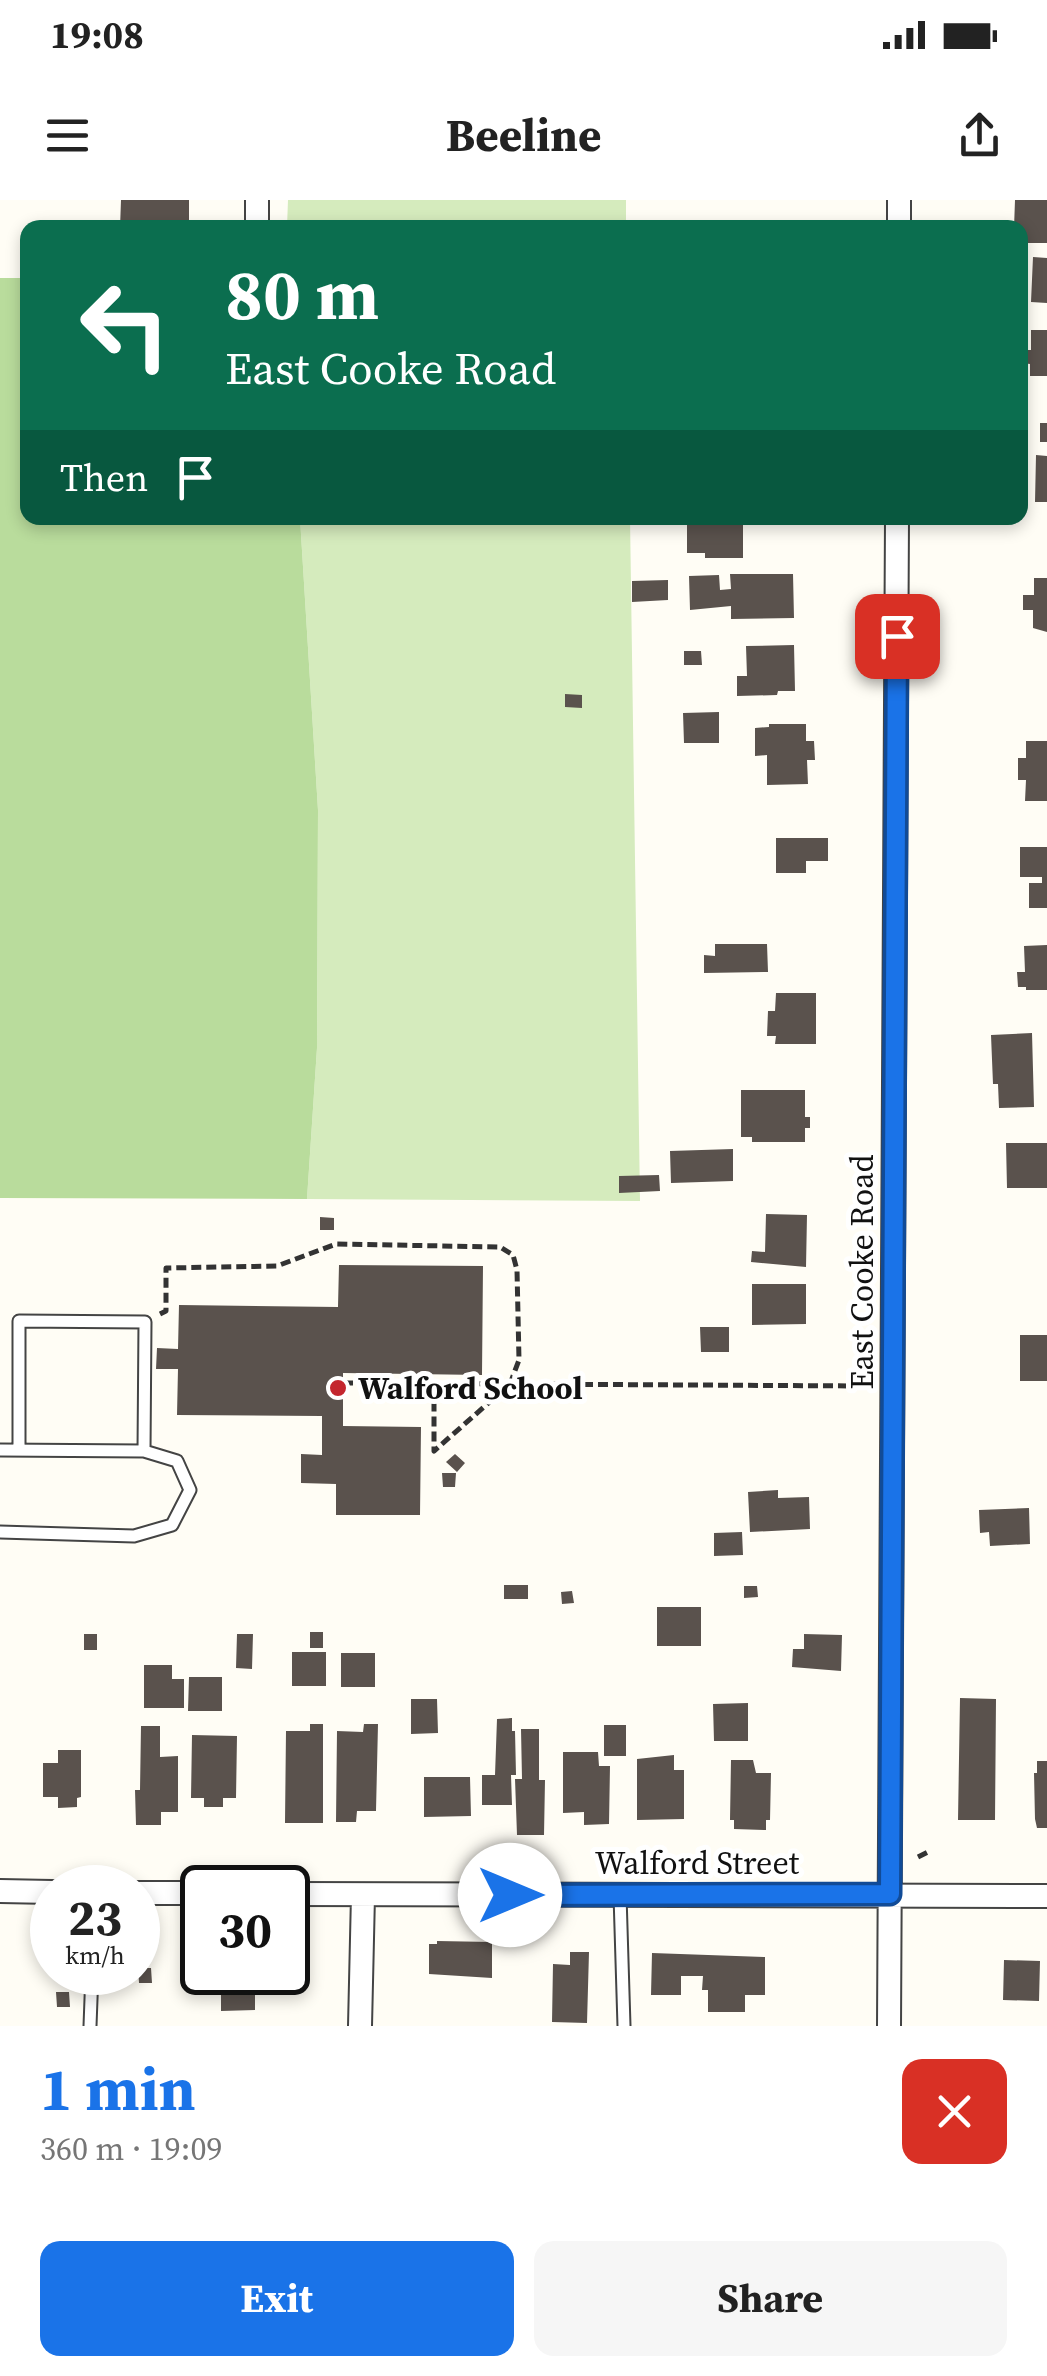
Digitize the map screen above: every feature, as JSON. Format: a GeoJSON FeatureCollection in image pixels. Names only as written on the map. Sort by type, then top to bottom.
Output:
{"type":"FeatureCollection","features":[{"type":"Feature","properties":{"kind":"street","name":"East Cooke Road"},"geometry":{"type":"LineString","coordinates":[[889,2026],[898,525]]}},
{"type":"Feature","properties":{"kind":"street"},"geometry":{"type":"LineString","coordinates":[[0,1891],[30,1892]]}},
{"type":"Feature","properties":{"kind":"street","name":"Walford Street"},"geometry":{"type":"LineString","coordinates":[[310,1894],[1047,1896]]}},
{"type":"Feature","properties":{"kind":"street"},"geometry":{"type":"LineString","coordinates":[[360,2026],[363,1895]]}},
{"type":"Feature","properties":{"kind":"lane"},"geometry":{"type":"LineString","coordinates":[[19,1450],[19,1321],[145,1322],[144,1450]]}},
{"type":"Feature","properties":{"kind":"lane"},"geometry":{"type":"LineString","coordinates":[[0,1450],[144,1450],[177,1461],[190,1490],[172,1525],[134,1536],[0,1532]]}},
{"type":"Feature","properties":{"kind":"lane"},"geometry":{"type":"LineString","coordinates":[[620,1896],[624,2026]]}},
{"type":"Feature","properties":{"kind":"lane"},"geometry":{"type":"LineString","coordinates":[[90,2026],[91,1995]]}},
{"type":"Feature","properties":{"kind":"path"},"geometry":{"type":"LineString","coordinates":[[145,1322],[166,1311],[166,1268],[277,1266],[336,1244],[500,1247],[514,1255],[517,1270],[519,1360],[510,1384],[434,1451],[434,1384]]}},
{"type":"Feature","properties":{"kind":"path"},"geometry":{"type":"LineString","coordinates":[[343,1384],[894,1386]]}},
{"type":"Feature","properties":{"kind":"path"},"geometry":{"type":"LineString","coordinates":[[918,1857],[928,1852]]}},
{"type":"Feature","properties":{"kind":"green space"},"geometry":{"type":"Polygon","coordinates":[[[288,200],[626,200],[626,220],[287,220],[288,200]]]}},
{"type":"Feature","properties":{"kind":"green space"},"geometry":{"type":"Polygon","coordinates":[[[0,278],[20,278],[20,525],[300,525],[318,810],[317,1048],[307,1199],[0,1198],[0,278]]]}},
{"type":"Feature","properties":{"kind":"green space"},"geometry":{"type":"Polygon","coordinates":[[[300,525],[630,525],[640,1201],[307,1199],[317,1048],[318,810],[300,525]]]}},
{"type":"Feature","properties":{"kind":"building"},"geometry":{"type":"Polygon","coordinates":[[[121,200],[189,200],[189,220],[120,220],[121,200]]]}},
{"type":"Feature","properties":{"kind":"building"},"geometry":{"type":"Polygon","coordinates":[[[1015,200],[1047,200],[1047,243],[1028,243],[1028,220],[1014,220],[1015,200]]]}},
{"type":"Feature","properties":{"kind":"building"},"geometry":{"type":"Polygon","coordinates":[[[1033,257],[1047,258],[1047,303],[1031,302],[1033,257]]]}},
{"type":"Feature","properties":{"kind":"building"},"geometry":{"type":"Polygon","coordinates":[[[1031,330],[1047,330],[1047,376],[1030,376],[1031,330]]]}},
{"type":"Feature","properties":{"kind":"building"},"geometry":{"type":"Polygon","coordinates":[[[1040,423],[1047,423],[1047,442],[1040,442],[1040,423]]]}},
{"type":"Feature","properties":{"kind":"building"},"geometry":{"type":"Polygon","coordinates":[[[1036,455],[1047,456],[1047,502],[1035,502],[1036,455]]]}},
{"type":"Feature","properties":{"kind":"building"},"geometry":{"type":"Polygon","coordinates":[[[687,525],[743,525],[743,558],[705,558],[705,553],[687,553],[687,525]]]}},
{"type":"Feature","properties":{"kind":"building"},"geometry":{"type":"Polygon","coordinates":[[[730,574],[793,574],[794,618],[731,619],[731,606],[690,610],[689,576],[719,575],[720,590],[731,589],[730,574]]]}},
{"type":"Feature","properties":{"kind":"building"},"geometry":{"type":"Polygon","coordinates":[[[1034,578],[1047,578],[1047,632],[1033,628],[1033,610],[1023,610],[1023,595],[1034,595],[1034,578]]]}},
{"type":"Feature","properties":{"kind":"building"},"geometry":{"type":"Polygon","coordinates":[[[668,580],[668,600],[632,602],[632,581],[668,580]]]}},
{"type":"Feature","properties":{"kind":"building"},"geometry":{"type":"Polygon","coordinates":[[[794,645],[795,691],[737,696],[737,676],[747,676],[746,646],[794,645]]]}},
{"type":"Feature","properties":{"kind":"building"},"geometry":{"type":"Polygon","coordinates":[[[684,651],[701,651],[702,665],[684,665],[684,651]]]}},
{"type":"Feature","properties":{"kind":"building"},"geometry":{"type":"Polygon","coordinates":[[[565,694],[582,695],[582,708],[565,707],[565,694]]]}},
{"type":"Feature","properties":{"kind":"building"},"geometry":{"type":"Polygon","coordinates":[[[719,712],[719,743],[684,743],[683,713],[719,712]]]}},
{"type":"Feature","properties":{"kind":"building"},"geometry":{"type":"Polygon","coordinates":[[[806,724],[806,741],[814,741],[815,760],[807,760],[808,784],[767,785],[767,755],[755,756],[755,728],[806,724]]]}},
{"type":"Feature","properties":{"kind":"building"},"geometry":{"type":"Polygon","coordinates":[[[1026,741],[1047,741],[1047,801],[1025,801],[1026,780],[1018,780],[1018,758],[1026,758],[1026,741]]]}},
{"type":"Feature","properties":{"kind":"building"},"geometry":{"type":"Polygon","coordinates":[[[776,838],[828,838],[828,861],[806,861],[806,873],[776,873],[776,838]]]}},
{"type":"Feature","properties":{"kind":"building"},"geometry":{"type":"Polygon","coordinates":[[[1020,847],[1047,847],[1047,908],[1029,908],[1029,883],[1042,883],[1042,877],[1020,877],[1020,847]]]}},
{"type":"Feature","properties":{"kind":"building"},"geometry":{"type":"Polygon","coordinates":[[[715,944],[767,944],[768,972],[704,973],[704,955],[715,956],[715,944]]]}},
{"type":"Feature","properties":{"kind":"building"},"geometry":{"type":"Polygon","coordinates":[[[1047,945],[1047,990],[1018,987],[1017,972],[1025,972],[1024,946],[1047,945]]]}},
{"type":"Feature","properties":{"kind":"building"},"geometry":{"type":"Polygon","coordinates":[[[776,993],[816,993],[816,1044],[775,1044],[776,1036],[767,1036],[768,1011],[775,1011],[776,993]]]}},
{"type":"Feature","properties":{"kind":"building"},"geometry":{"type":"Polygon","coordinates":[[[1032,1033],[1034,1107],[999,1108],[998,1084],[993,1084],[991,1035],[1032,1033]]]}},
{"type":"Feature","properties":{"kind":"building"},"geometry":{"type":"Polygon","coordinates":[[[741,1090],[805,1090],[805,1117],[810,1117],[810,1128],[805,1128],[805,1142],[752,1142],[752,1137],[741,1137],[741,1090]]]}},
{"type":"Feature","properties":{"kind":"building"},"geometry":{"type":"Polygon","coordinates":[[[1006,1143],[1047,1143],[1047,1188],[1007,1188],[1006,1143]]]}},
{"type":"Feature","properties":{"kind":"building"},"geometry":{"type":"Polygon","coordinates":[[[733,1149],[733,1181],[671,1183],[670,1151],[733,1149]]]}},
{"type":"Feature","properties":{"kind":"building"},"geometry":{"type":"Polygon","coordinates":[[[659,1175],[660,1191],[619,1193],[619,1176],[659,1175]]]}},
{"type":"Feature","properties":{"kind":"building"},"geometry":{"type":"Polygon","coordinates":[[[766,1214],[807,1215],[806,1267],[751,1262],[752,1251],[765,1252],[766,1214]]]}},
{"type":"Feature","properties":{"kind":"building"},"geometry":{"type":"Polygon","coordinates":[[[320,1217],[334,1218],[334,1230],[320,1230],[320,1217]]]}},
{"type":"Feature","properties":{"kind":"building"},"geometry":{"type":"Polygon","coordinates":[[[339,1265],[483,1266],[482,1375],[343,1373],[343,1426],[421,1427],[420,1515],[336,1515],[336,1484],[301,1483],[301,1454],[322,1455],[322,1416],[177,1415],[178,1369],[156,1369],[157,1348],[178,1349],[179,1305],[338,1307],[339,1265]]]}},
{"type":"Feature","properties":{"kind":"building"},"geometry":{"type":"Polygon","coordinates":[[[752,1284],[806,1284],[806,1324],[752,1325],[752,1284]]]}},
{"type":"Feature","properties":{"kind":"building"},"geometry":{"type":"Polygon","coordinates":[[[700,1327],[729,1327],[729,1352],[701,1352],[700,1327]]]}},
{"type":"Feature","properties":{"kind":"building"},"geometry":{"type":"Polygon","coordinates":[[[1020,1335],[1047,1335],[1047,1381],[1020,1381],[1020,1335]]]}},
{"type":"Feature","properties":{"kind":"building"},"geometry":{"type":"Polygon","coordinates":[[[455,1454],[465,1463],[457,1472],[446,1462],[455,1454]]]}},
{"type":"Feature","properties":{"kind":"building"},"geometry":{"type":"Polygon","coordinates":[[[442,1473],[456,1473],[455,1487],[443,1487],[442,1473]]]}},
{"type":"Feature","properties":{"kind":"building"},"geometry":{"type":"Polygon","coordinates":[[[778,1490],[778,1498],[809,1497],[810,1529],[750,1532],[748,1492],[778,1490]]]}},
{"type":"Feature","properties":{"kind":"building"},"geometry":{"type":"Polygon","coordinates":[[[1029,1508],[1030,1544],[990,1546],[989,1532],[980,1533],[979,1510],[1029,1508]]]}},
{"type":"Feature","properties":{"kind":"building"},"geometry":{"type":"Polygon","coordinates":[[[742,1532],[743,1555],[714,1556],[714,1533],[742,1532]]]}},
{"type":"Feature","properties":{"kind":"building"},"geometry":{"type":"Polygon","coordinates":[[[504,1585],[528,1585],[528,1599],[504,1599],[504,1585]]]}},
{"type":"Feature","properties":{"kind":"building"},"geometry":{"type":"Polygon","coordinates":[[[744,1586],[757,1586],[758,1597],[744,1598],[744,1586]]]}},
{"type":"Feature","properties":{"kind":"building"},"geometry":{"type":"Polygon","coordinates":[[[572,1591],[574,1603],[562,1604],[561,1592],[572,1591]]]}},
{"type":"Feature","properties":{"kind":"building"},"geometry":{"type":"Polygon","coordinates":[[[657,1607],[701,1607],[701,1646],[657,1646],[657,1607]]]}},
{"type":"Feature","properties":{"kind":"building"},"geometry":{"type":"Polygon","coordinates":[[[310,1632],[323,1632],[323,1648],[310,1648],[310,1632]]]}},
{"type":"Feature","properties":{"kind":"building"},"geometry":{"type":"Polygon","coordinates":[[[84,1634],[97,1634],[97,1650],[84,1650],[84,1634]]]}},
{"type":"Feature","properties":{"kind":"building"},"geometry":{"type":"Polygon","coordinates":[[[237,1634],[253,1634],[252,1669],[236,1668],[237,1634]]]}},
{"type":"Feature","properties":{"kind":"building"},"geometry":{"type":"Polygon","coordinates":[[[804,1634],[842,1635],[841,1671],[792,1667],[793,1649],[804,1649],[804,1634]]]}},
{"type":"Feature","properties":{"kind":"building"},"geometry":{"type":"Polygon","coordinates":[[[292,1652],[326,1652],[326,1686],[292,1686],[292,1652]]]}},
{"type":"Feature","properties":{"kind":"building"},"geometry":{"type":"Polygon","coordinates":[[[341,1653],[375,1653],[375,1687],[341,1687],[341,1653]]]}},
{"type":"Feature","properties":{"kind":"building"},"geometry":{"type":"Polygon","coordinates":[[[144,1665],[172,1665],[172,1679],[184,1679],[184,1708],[144,1708],[144,1665]]]}},
{"type":"Feature","properties":{"kind":"building"},"geometry":{"type":"Polygon","coordinates":[[[189,1677],[222,1677],[222,1711],[188,1711],[189,1677]]]}},
{"type":"Feature","properties":{"kind":"building"},"geometry":{"type":"Polygon","coordinates":[[[960,1698],[996,1699],[995,1820],[958,1820],[960,1698]]]}},
{"type":"Feature","properties":{"kind":"building"},"geometry":{"type":"Polygon","coordinates":[[[411,1699],[437,1699],[438,1733],[411,1734],[411,1699]]]}},
{"type":"Feature","properties":{"kind":"building"},"geometry":{"type":"Polygon","coordinates":[[[748,1703],[748,1741],[714,1741],[713,1704],[748,1703]]]}},
{"type":"Feature","properties":{"kind":"building"},"geometry":{"type":"Polygon","coordinates":[[[512,1718],[516,1775],[511,1775],[512,1805],[482,1805],[482,1775],[495,1775],[497,1719],[512,1718]]]}},
{"type":"Feature","properties":{"kind":"building"},"geometry":{"type":"Polygon","coordinates":[[[310,1724],[323,1724],[323,1823],[285,1823],[286,1731],[310,1731],[310,1724]]]}},
{"type":"Feature","properties":{"kind":"building"},"geometry":{"type":"Polygon","coordinates":[[[364,1724],[378,1724],[376,1811],[357,1811],[356,1822],[336,1822],[337,1731],[363,1732],[364,1724]]]}},
{"type":"Feature","properties":{"kind":"building"},"geometry":{"type":"Polygon","coordinates":[[[604,1725],[626,1725],[626,1756],[604,1756],[604,1725]]]}},
{"type":"Feature","properties":{"kind":"building"},"geometry":{"type":"Polygon","coordinates":[[[141,1726],[160,1726],[160,1757],[178,1756],[178,1812],[161,1812],[161,1825],[136,1825],[141,1726]]]}},
{"type":"Feature","properties":{"kind":"building"},"geometry":{"type":"Polygon","coordinates":[[[521,1729],[539,1729],[539,1780],[545,1780],[544,1835],[517,1835],[515,1779],[522,1779],[521,1729]]]}},
{"type":"Feature","properties":{"kind":"building"},"geometry":{"type":"Polygon","coordinates":[[[192,1735],[237,1736],[236,1798],[223,1798],[223,1807],[204,1807],[204,1798],[191,1798],[192,1735]]]}},
{"type":"Feature","properties":{"kind":"building"},"geometry":{"type":"Polygon","coordinates":[[[58,1750],[81,1750],[81,1797],[77,1798],[77,1807],[58,1808],[58,1797],[43,1797],[43,1763],[58,1763],[58,1750]]]}},
{"type":"Feature","properties":{"kind":"building"},"geometry":{"type":"Polygon","coordinates":[[[563,1752],[598,1752],[599,1766],[610,1766],[609,1824],[584,1825],[584,1812],[563,1813],[563,1752]]]}},
{"type":"Feature","properties":{"kind":"building"},"geometry":{"type":"Polygon","coordinates":[[[674,1755],[674,1770],[684,1770],[684,1819],[637,1820],[637,1759],[674,1755]]]}},
{"type":"Feature","properties":{"kind":"building"},"geometry":{"type":"Polygon","coordinates":[[[731,1760],[753,1760],[756,1773],[771,1773],[770,1820],[766,1820],[766,1830],[734,1829],[734,1820],[730,1820],[731,1760]]]}},
{"type":"Feature","properties":{"kind":"building"},"geometry":{"type":"Polygon","coordinates":[[[1037,1761],[1047,1761],[1047,1828],[1037,1828],[1035,1819],[1037,1761]]]}},
{"type":"Feature","properties":{"kind":"building"},"geometry":{"type":"Polygon","coordinates":[[[424,1777],[470,1777],[471,1816],[424,1817],[424,1777]]]}},
{"type":"Feature","properties":{"kind":"building"},"geometry":{"type":"Polygon","coordinates":[[[492,1942],[492,1978],[429,1974],[429,1944],[492,1942]]]}},
{"type":"Feature","properties":{"kind":"building"},"geometry":{"type":"Polygon","coordinates":[[[570,1952],[589,1952],[587,2023],[552,2022],[553,1964],[570,1965],[570,1952]]]}},
{"type":"Feature","properties":{"kind":"building"},"geometry":{"type":"Polygon","coordinates":[[[652,1953],[765,1957],[765,1995],[745,1995],[745,2012],[708,2012],[708,1990],[702,1990],[703,1976],[681,1976],[681,1995],[651,1995],[652,1953]]]}},
{"type":"Feature","properties":{"kind":"building"},"geometry":{"type":"Polygon","coordinates":[[[1004,1960],[1040,1961],[1039,2001],[1003,2000],[1004,1960]]]}},
{"type":"Feature","properties":{"kind":"building"},"geometry":{"type":"Polygon","coordinates":[[[56,1995],[69,1995],[70,2007],[57,2007],[56,1995]]]}},
{"type":"Feature","properties":{"kind":"building"},"geometry":{"type":"Polygon","coordinates":[[[221,1995],[255,1995],[255,2010],[221,2011],[221,1995]]]}},
{"type":"Feature","properties":{"kind":"place","name":"Walford School"},"geometry":{"type":"Point","coordinates":[338,1388]}},
{"type":"Feature","properties":{"kind":"route"},"geometry":{"type":"LineString","coordinates":[[510,1895],[890,1894],[897,636]]}}]}
